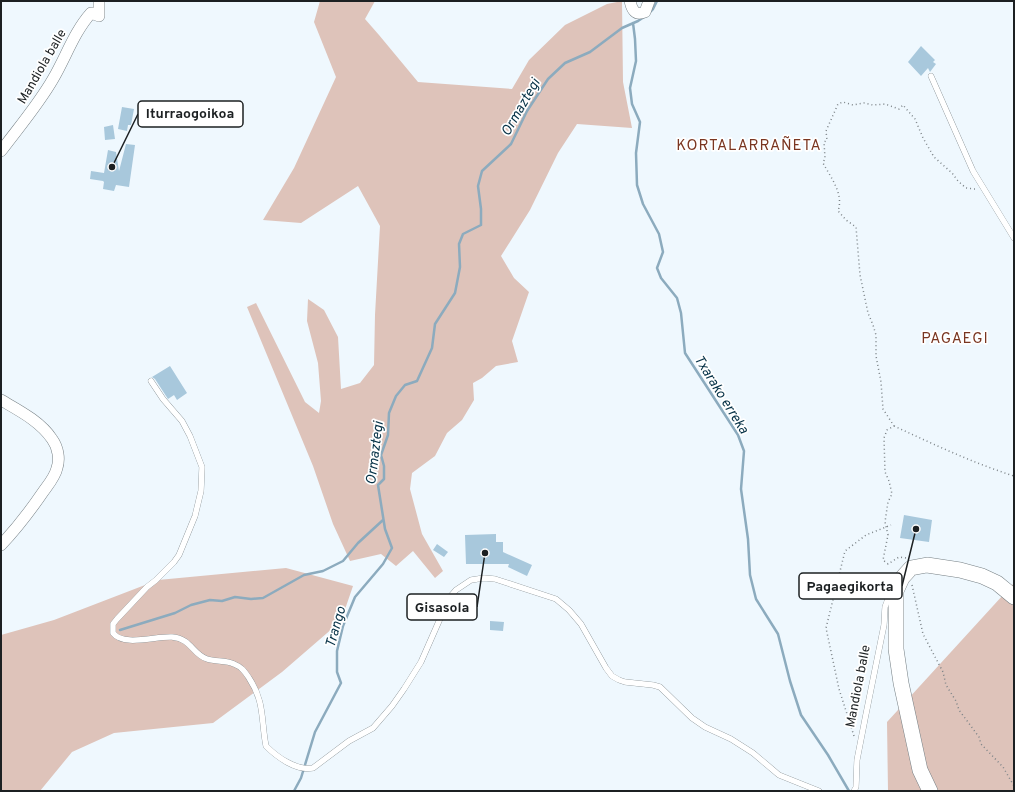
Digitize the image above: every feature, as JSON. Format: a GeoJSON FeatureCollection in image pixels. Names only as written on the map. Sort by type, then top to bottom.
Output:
{"type":"FeatureCollection","features":[{"type":"Feature","properties":{"kind":"street","name":"Mandiola balle"},"geometry":{"type":"LineString","coordinates":[[1,151],[41,99],[64,60],[76,33],[85,18],[91,13],[99,16],[99,1]]}},
{"type":"Feature","properties":{"kind":"street"},"geometry":{"type":"LineString","coordinates":[[630,1],[633,11],[636,13],[645,12],[649,1]]}},
{"type":"Feature","properties":{"kind":"street"},"geometry":{"type":"LineString","coordinates":[[1,400],[21,412],[47,432],[53,440],[59,461],[47,488],[15,530],[1,545]]}},
{"type":"Feature","properties":{"kind":"street"},"geometry":{"type":"LineString","coordinates":[[930,791],[920,770],[901,683],[896,649],[896,591],[902,578],[912,568],[927,565],[960,570],[982,576],[996,583],[1014,597]]}},
{"type":"Feature","properties":{"kind":"lane"},"geometry":{"type":"LineString","coordinates":[[930,76],[973,171],[1014,238]]}},
{"type":"Feature","properties":{"kind":"lane"},"geometry":{"type":"LineString","coordinates":[[151,381],[163,399],[182,421],[190,436],[202,467],[201,491],[195,516],[174,562],[148,586],[117,619],[113,624],[113,633],[115,637],[126,641],[155,637],[178,638],[189,643],[202,657],[232,663],[243,669],[255,686],[260,700],[266,746],[279,757],[298,767],[307,769],[313,768],[349,741],[373,728],[404,689],[421,662],[450,597],[462,585],[471,580],[484,578],[495,579],[556,599],[578,620],[612,676],[626,682],[660,687],[692,718],[705,728],[731,739],[753,753],[778,775],[819,791]]}},
{"type":"Feature","properties":{"kind":"lane","name":"Mandiola balle"},"geometry":{"type":"LineString","coordinates":[[854,791],[856,787],[857,760],[884,625],[885,607],[888,599],[896,591]]}},
{"type":"Feature","properties":{"kind":"path"},"geometry":{"type":"LineString","coordinates":[[990,198],[976,189],[966,188],[934,157],[923,138],[915,119],[903,105],[899,109],[885,104],[873,105],[864,103],[853,105],[843,102],[838,104],[826,132],[827,140],[824,142],[825,158],[823,163],[839,193],[840,205],[838,211],[846,220],[856,227],[860,275],[868,312],[876,335],[876,356],[881,382],[883,409],[894,426],[972,460],[1014,476]]}},
{"type":"Feature","properties":{"kind":"path"},"geometry":{"type":"LineString","coordinates":[[894,426],[887,430],[884,438],[885,472],[892,494],[888,502],[885,527],[888,535],[883,560],[888,564],[900,557],[910,559],[912,568],[910,582],[923,634],[943,672],[946,685],[956,701],[959,710],[979,737],[981,744],[1003,767],[1014,786]]}},
{"type":"Feature","properties":{"kind":"path"},"geometry":{"type":"LineString","coordinates":[[854,736],[839,689],[826,628],[845,551],[866,535],[891,525]]}},
{"type":"Feature","properties":{"kind":"shaded area"},"geometry":{"type":"Polygon","coordinates":[[[320,1],[375,1],[365,19],[418,82],[512,89],[529,60],[565,25],[607,4],[622,1],[623,82],[632,128],[577,124],[558,153],[530,210],[501,256],[514,278],[529,292],[512,341],[518,362],[496,366],[482,378],[473,383],[474,400],[462,420],[447,433],[435,456],[412,473],[410,489],[422,534],[443,571],[435,578],[413,551],[396,566],[381,554],[350,561],[333,524],[313,466],[247,307],[256,303],[305,402],[319,413],[321,401],[318,363],[307,321],[308,299],[324,310],[338,337],[341,389],[360,383],[374,365],[380,226],[358,186],[301,223],[263,220],[294,168],[336,77],[314,22],[320,1]]]}},
{"type":"Feature","properties":{"kind":"shaded area"},"geometry":{"type":"Polygon","coordinates":[[[286,568],[353,586],[341,621],[282,672],[213,723],[114,733],[72,752],[40,791],[1,791],[1,635],[54,620],[158,580],[286,568]]]}},
{"type":"Feature","properties":{"kind":"shaded area"},"geometry":{"type":"Polygon","coordinates":[[[1014,583],[1014,791],[888,791],[887,722],[1014,583]]]}},
{"type":"Feature","properties":{"kind":"building"},"geometry":{"type":"Polygon","coordinates":[[[921,46],[935,60],[933,62],[936,64],[930,72],[928,68],[921,76],[908,62],[921,46]]]}},
{"type":"Feature","properties":{"kind":"building"},"geometry":{"type":"Polygon","coordinates":[[[122,107],[134,109],[131,125],[128,125],[127,131],[118,129],[122,107]]]}},
{"type":"Feature","properties":{"kind":"building"},"geometry":{"type":"Polygon","coordinates":[[[113,125],[115,139],[105,140],[104,127],[113,125]]]}},
{"type":"Feature","properties":{"kind":"building"},"geometry":{"type":"Polygon","coordinates":[[[126,144],[135,145],[129,187],[116,185],[114,191],[103,189],[103,181],[90,179],[91,171],[104,173],[108,150],[116,152],[119,171],[126,144]]]}},
{"type":"Feature","properties":{"kind":"building"},"geometry":{"type":"Polygon","coordinates":[[[170,366],[187,393],[177,400],[174,395],[168,399],[155,379],[152,377],[170,366]]]}},
{"type":"Feature","properties":{"kind":"building"},"geometry":{"type":"Polygon","coordinates":[[[904,515],[932,520],[929,542],[900,538],[904,515]]]}},
{"type":"Feature","properties":{"kind":"building"},"geometry":{"type":"Polygon","coordinates":[[[496,534],[496,542],[503,542],[503,552],[532,565],[527,576],[508,567],[509,564],[466,564],[465,535],[496,534]]]}},
{"type":"Feature","properties":{"kind":"building"},"geometry":{"type":"Polygon","coordinates":[[[437,544],[448,552],[444,557],[433,550],[437,544]]]}},
{"type":"Feature","properties":{"kind":"building"},"geometry":{"type":"Polygon","coordinates":[[[490,621],[504,622],[503,631],[490,630],[490,621]]]}},
{"type":"Feature","properties":{"kind":"waterway","name":"Ormaztegi"},"geometry":{"type":"LineString","coordinates":[[650,12],[657,1]]}},
{"type":"Feature","properties":{"kind":"waterway","name":"Ormaztegi"},"geometry":{"type":"LineString","coordinates":[[294,791],[301,778],[315,732],[341,683],[337,672],[337,651],[343,626],[355,597],[383,564],[392,548],[385,529],[378,485],[384,479],[384,466],[381,455],[388,435],[389,413],[396,396],[405,385],[417,381],[432,348],[435,324],[455,293],[460,267],[459,244],[463,234],[481,225],[481,209],[478,186],[482,171],[511,144],[527,111],[548,79],[565,63],[590,52],[622,28],[644,17]]}},
{"type":"Feature","properties":{"kind":"waterway","name":"Txarako erreka"},"geometry":{"type":"LineString","coordinates":[[633,23],[636,61],[630,88],[632,104],[640,122],[636,153],[637,185],[643,204],[659,234],[663,252],[657,268],[661,278],[677,298],[681,313],[685,353],[738,435],[744,451],[741,489],[748,539],[750,575],[756,599],[778,634],[790,681],[801,715],[828,755],[849,791]]}},
{"type":"Feature","properties":{"kind":"waterway"},"geometry":{"type":"LineString","coordinates":[[120,630],[175,613],[191,605],[210,600],[222,601],[235,597],[251,599],[263,598],[304,575],[323,571],[343,561],[358,543],[383,520]]}},
{"type":"Feature","properties":{"kind":"place","name":"Iturraogoikoa"},"geometry":{"type":"Point","coordinates":[112,167]}},
{"type":"Feature","properties":{"kind":"place","name":"Pagaegikorta"},"geometry":{"type":"Point","coordinates":[916,529]}},
{"type":"Feature","properties":{"kind":"place","name":"Gisasola"},"geometry":{"type":"Point","coordinates":[485,553]}},
{"type":"Feature","properties":{"kind":"district","name":"KORTALARRAÑETA"},"geometry":{"type":"Point","coordinates":[749,145]}},
{"type":"Feature","properties":{"kind":"district","name":"PAGAEGI"},"geometry":{"type":"Point","coordinates":[955,338]}},
{"type":"Feature","properties":{"kind":"water label","name":"Trango"},"geometry":{"type":"Point","coordinates":[335,627]}}]}
